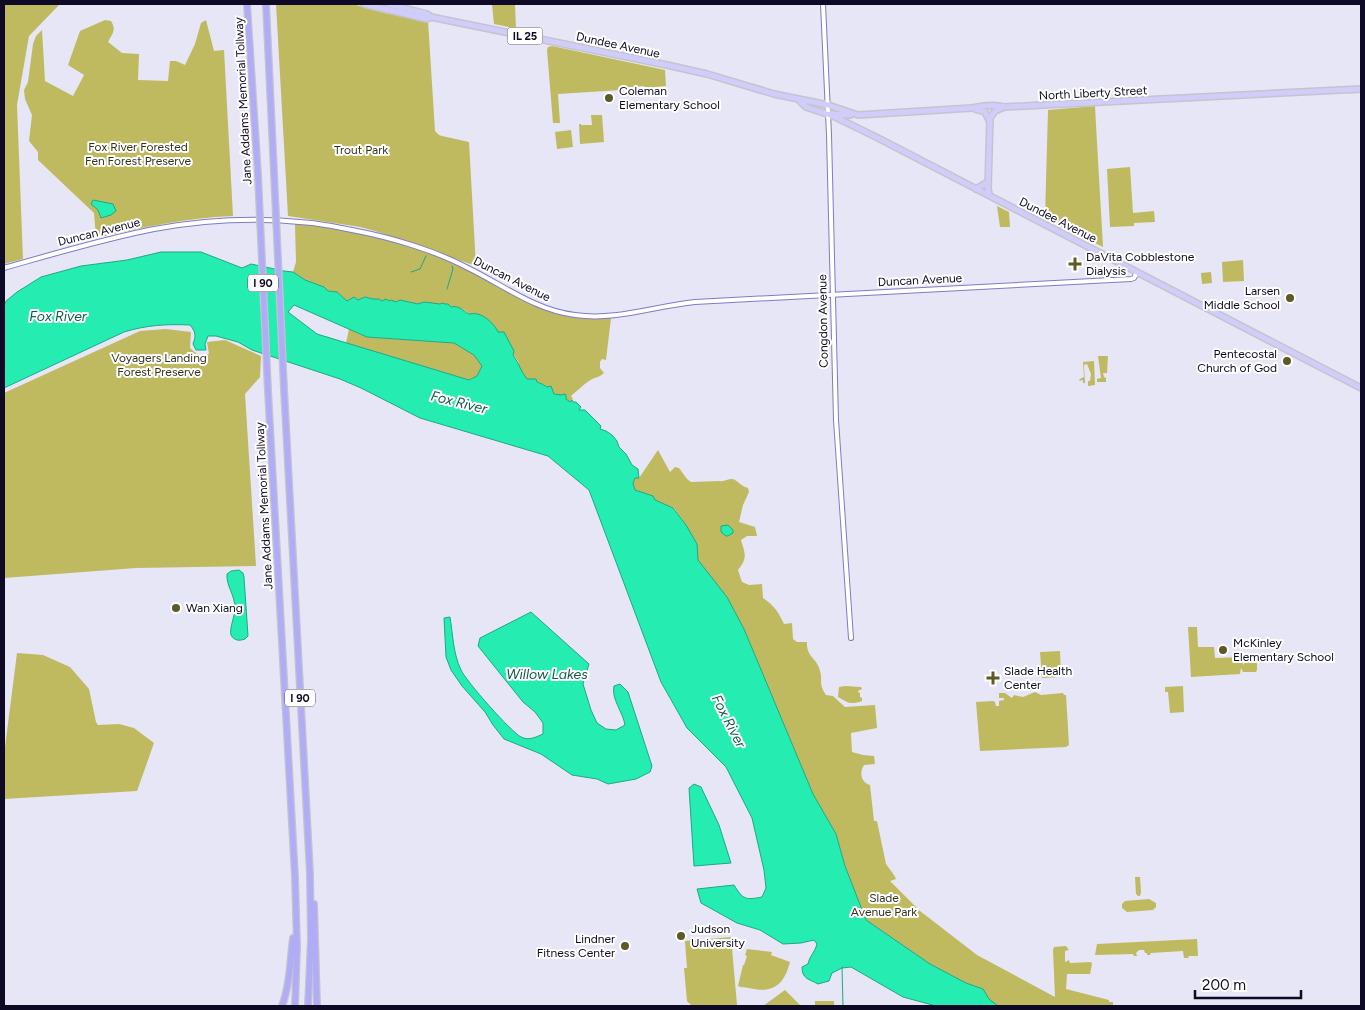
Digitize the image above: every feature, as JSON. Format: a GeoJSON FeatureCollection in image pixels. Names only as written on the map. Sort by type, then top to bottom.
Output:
{"type":"FeatureCollection","features":[{"type":"Feature","properties":{"kind":"highway","name":"Jane Addams Memorial Tollway"},"geometry":{"type":"LineString","coordinates":[[248,4],[296,924],[295,1006]]}},
{"type":"Feature","properties":{"kind":"highway","name":"Jane Addams Memorial Tollway"},"geometry":{"type":"LineString","coordinates":[[266,4],[284,390],[310,874],[311,939],[308,1006]]}},
{"type":"Feature","properties":{"kind":"highway"},"geometry":{"type":"LineString","coordinates":[[310,874],[315,910],[317,1006]]}},
{"type":"Feature","properties":{"kind":"highway"},"geometry":{"type":"LineString","coordinates":[[282,1006],[289,982],[296,924]]}},
{"type":"Feature","properties":{"kind":"main road","name":"Dundee Avenue"},"geometry":{"type":"LineString","coordinates":[[364,4],[427,19],[431,17]]}},
{"type":"Feature","properties":{"kind":"main road","name":"Dundee Avenue"},"geometry":{"type":"LineString","coordinates":[[388,4],[427,14],[431,17],[707,74],[801,102],[806,107],[828,114],[876,137],[1361,388]]}},
{"type":"Feature","properties":{"kind":"main road","name":"North Liberty Street"},"geometry":{"type":"LineString","coordinates":[[828,105],[858,115],[986,106],[1004,107],[1361,89]]}},
{"type":"Feature","properties":{"kind":"main road","name":"Dundee Avenue"},"geometry":{"type":"LineString","coordinates":[[801,102],[805,100],[828,105]]}},
{"type":"Feature","properties":{"kind":"main road"},"geometry":{"type":"LineString","coordinates":[[990,196],[988,182],[990,122],[994,112],[1004,107]]}},
{"type":"Feature","properties":{"kind":"main road"},"geometry":{"type":"LineString","coordinates":[[972,108],[984,112],[990,122]]}},
{"type":"Feature","properties":{"kind":"main road"},"geometry":{"type":"LineString","coordinates":[[828,114],[858,115]]}},
{"type":"Feature","properties":{"kind":"main road"},"geometry":{"type":"LineString","coordinates":[[976,189],[988,182]]}},
{"type":"Feature","properties":{"kind":"street","name":"Congdon Avenue"},"geometry":{"type":"LineString","coordinates":[[823,4],[828,105],[836,430],[851,638]]}},
{"type":"Feature","properties":{"kind":"street","name":"Duncan Avenue"},"geometry":{"type":"LineString","coordinates":[[4,268],[117,238],[171,226],[235,220],[285,220],[357,230],[414,246],[466,266],[537,304],[576,316],[617,316],[695,302],[1131,279],[1138,272]]}},
{"type":"Feature","properties":{"kind":"green space"},"geometry":{"type":"Polygon","coordinates":[[[4,4],[60,4],[29,36],[17,105],[23,259],[4,264],[4,4]]]}},
{"type":"Feature","properties":{"kind":"green space","name":"Trout Park"},"geometry":{"type":"Polygon","coordinates":[[[276,4],[353,4],[384,13],[428,21],[435,131],[442,136],[469,142],[476,266],[360,227],[288,216],[276,4]]]}},
{"type":"Feature","properties":{"kind":"green space"},"geometry":{"type":"Polygon","coordinates":[[[492,4],[515,4],[516,28],[494,24],[492,4]]]}},
{"type":"Feature","properties":{"kind":"green space","name":"Fox River Forested Fen Forest Preserve"},"geometry":{"type":"Polygon","coordinates":[[[105,20],[111,21],[114,27],[108,42],[122,53],[139,54],[138,80],[168,81],[170,61],[176,61],[185,65],[195,44],[201,23],[206,20],[214,51],[224,50],[233,216],[165,224],[96,238],[94,213],[38,160],[38,152],[29,141],[32,115],[25,99],[24,90],[28,82],[33,44],[36,36],[42,30],[45,81],[73,96],[84,75],[68,65],[80,31],[105,20]]]}},
{"type":"Feature","properties":{"kind":"green space"},"geometry":{"type":"Polygon","coordinates":[[[552,46],[665,70],[666,86],[645,88],[644,86],[621,88],[621,90],[558,94],[560,123],[553,123],[547,50],[548,47],[552,46]]]}},
{"type":"Feature","properties":{"kind":"green space"},"geometry":{"type":"Polygon","coordinates":[[[1095,106],[1103,247],[1045,218],[1048,110],[1095,106]]]}},
{"type":"Feature","properties":{"kind":"green space"},"geometry":{"type":"Polygon","coordinates":[[[591,115],[602,115],[604,142],[580,144],[579,124],[592,125],[591,115]]]}},
{"type":"Feature","properties":{"kind":"green space"},"geometry":{"type":"Polygon","coordinates":[[[571,130],[573,147],[557,149],[555,132],[571,130]]]}},
{"type":"Feature","properties":{"kind":"green space"},"geometry":{"type":"Polygon","coordinates":[[[1130,167],[1133,213],[1154,211],[1155,222],[1134,223],[1134,226],[1110,227],[1107,169],[1130,167]]]}},
{"type":"Feature","properties":{"kind":"green space"},"geometry":{"type":"Polygon","coordinates":[[[997,206],[1009,212],[1010,227],[1000,227],[997,206]]]}},
{"type":"Feature","properties":{"kind":"green space"},"geometry":{"type":"Polygon","coordinates":[[[295,224],[357,232],[398,243],[456,264],[546,310],[577,318],[611,318],[606,360],[602,359],[600,362],[600,368],[604,373],[582,386],[571,396],[573,399],[570,402],[560,395],[554,394],[547,386],[537,382],[536,379],[527,379],[521,373],[518,361],[498,332],[479,314],[470,314],[462,309],[424,302],[418,304],[400,300],[396,302],[391,300],[381,301],[366,297],[347,301],[337,292],[328,291],[324,287],[305,280],[293,272],[296,262],[295,224]]]}},
{"type":"Feature","properties":{"kind":"green space"},"geometry":{"type":"Polygon","coordinates":[[[1243,260],[1244,281],[1223,282],[1222,262],[1243,260]]]}},
{"type":"Feature","properties":{"kind":"green space"},"geometry":{"type":"Polygon","coordinates":[[[1211,272],[1212,283],[1202,284],[1201,273],[1211,272]]]}},
{"type":"Feature","properties":{"kind":"green space","name":"Voyagers Landing Forest Preserve"},"geometry":{"type":"Polygon","coordinates":[[[166,329],[191,332],[190,348],[198,355],[209,354],[207,342],[225,340],[261,356],[260,377],[245,394],[256,566],[136,568],[4,578],[4,393],[140,331],[166,329]]]}},
{"type":"Feature","properties":{"kind":"green space"},"geometry":{"type":"Polygon","coordinates":[[[349,329],[367,337],[454,343],[474,355],[482,366],[477,376],[469,380],[346,343],[349,329]]]}},
{"type":"Feature","properties":{"kind":"green space"},"geometry":{"type":"Polygon","coordinates":[[[1098,356],[1108,356],[1107,373],[1103,373],[1106,382],[1097,382],[1097,379],[1101,378],[1098,356]]]}},
{"type":"Feature","properties":{"kind":"green space"},"geometry":{"type":"Polygon","coordinates":[[[1094,361],[1095,385],[1088,386],[1091,374],[1087,364],[1084,365],[1085,383],[1083,383],[1083,380],[1079,381],[1084,377],[1083,362],[1094,361]]]}},
{"type":"Feature","properties":{"kind":"green space","name":"Slade Avenue Park"},"geometry":{"type":"Polygon","coordinates":[[[658,450],[670,472],[675,467],[679,468],[691,482],[732,479],[748,488],[749,492],[743,505],[739,522],[755,527],[757,536],[747,536],[741,540],[745,555],[738,570],[742,582],[749,585],[762,584],[763,598],[776,610],[784,624],[792,623],[793,639],[797,642],[807,642],[808,651],[819,667],[821,685],[826,695],[833,696],[845,707],[875,705],[877,728],[851,733],[852,752],[874,756],[875,764],[864,765],[861,774],[865,782],[870,785],[874,821],[877,821],[886,864],[896,879],[890,881],[920,911],[977,955],[1055,997],[1053,950],[1054,947],[1066,946],[1069,950],[1065,951],[1065,962],[1069,960],[1070,963],[1091,962],[1092,964],[1090,974],[1067,974],[1066,989],[1109,1000],[1109,1002],[1113,1002],[1113,1006],[998,1006],[989,999],[982,989],[966,983],[930,964],[866,920],[845,866],[836,834],[813,794],[744,629],[727,597],[698,560],[697,544],[674,508],[654,500],[653,496],[635,490],[633,483],[635,478],[639,478],[658,450]]]}},
{"type":"Feature","properties":{"kind":"green space"},"geometry":{"type":"Polygon","coordinates":[[[1188,627],[1197,627],[1198,647],[1214,647],[1215,658],[1242,657],[1243,665],[1249,658],[1254,658],[1257,661],[1256,672],[1243,672],[1241,668],[1240,674],[1191,677],[1188,627]]]}},
{"type":"Feature","properties":{"kind":"green space"},"geometry":{"type":"Polygon","coordinates":[[[1060,651],[1061,677],[1042,678],[1040,652],[1060,651]]]}},
{"type":"Feature","properties":{"kind":"green space"},"geometry":{"type":"Polygon","coordinates":[[[17,653],[43,655],[70,667],[89,689],[98,725],[119,724],[134,728],[154,743],[137,791],[4,799],[4,747],[17,653]]]}},
{"type":"Feature","properties":{"kind":"green space"},"geometry":{"type":"Polygon","coordinates":[[[1183,686],[1184,712],[1170,713],[1168,692],[1165,692],[1165,687],[1183,686]]]}},
{"type":"Feature","properties":{"kind":"green space"},"geometry":{"type":"Polygon","coordinates":[[[839,687],[861,687],[862,689],[858,692],[862,701],[850,703],[838,697],[839,687]]]}},
{"type":"Feature","properties":{"kind":"green space"},"geometry":{"type":"Polygon","coordinates":[[[1035,692],[1041,695],[1063,693],[1066,695],[1069,745],[1066,747],[980,751],[976,702],[993,701],[996,706],[999,706],[999,701],[1004,700],[1004,698],[999,698],[999,693],[1005,693],[1012,698],[1014,695],[1023,697],[1035,692]]]}},
{"type":"Feature","properties":{"kind":"green space"},"geometry":{"type":"Polygon","coordinates":[[[1135,877],[1140,877],[1140,896],[1136,894],[1135,877]]]}},
{"type":"Feature","properties":{"kind":"green space"},"geometry":{"type":"Polygon","coordinates":[[[1149,899],[1156,903],[1156,907],[1153,910],[1127,912],[1122,908],[1122,904],[1125,901],[1149,899]]]}},
{"type":"Feature","properties":{"kind":"green space"},"geometry":{"type":"Polygon","coordinates":[[[731,937],[737,1005],[692,1006],[687,1001],[684,968],[687,968],[685,941],[731,937]]]}},
{"type":"Feature","properties":{"kind":"green space"},"geometry":{"type":"Polygon","coordinates":[[[1197,939],[1198,956],[1189,956],[1188,958],[1184,958],[1183,951],[1151,953],[1147,955],[1144,950],[1139,950],[1136,953],[1137,956],[1133,954],[1095,955],[1097,944],[1197,939]]]}},
{"type":"Feature","properties":{"kind":"green space"},"geometry":{"type":"Polygon","coordinates":[[[747,949],[772,952],[771,955],[790,962],[781,982],[765,990],[738,986],[747,956],[745,955],[747,949]]]}},
{"type":"Feature","properties":{"kind":"green space"},"geometry":{"type":"Polygon","coordinates":[[[785,990],[801,1006],[763,1006],[785,990]]]}},
{"type":"Feature","properties":{"kind":"green space"},"geometry":{"type":"Polygon","coordinates":[[[815,1001],[834,1001],[834,1006],[815,1006],[815,1001]]]}},
{"type":"Feature","properties":{"kind":"water"},"geometry":{"type":"Polygon","coordinates":[[[93,200],[113,204],[116,211],[111,215],[101,218],[98,210],[91,204],[93,200]]]}},
{"type":"Feature","properties":{"kind":"water","name":"Fox River"},"geometry":{"type":"Polygon","coordinates":[[[161,252],[201,252],[242,268],[251,264],[293,272],[305,280],[324,287],[328,291],[337,292],[347,301],[354,297],[358,300],[365,297],[382,301],[386,299],[389,301],[396,302],[400,300],[418,304],[424,302],[448,304],[469,314],[483,316],[492,323],[498,332],[504,332],[514,351],[513,355],[527,379],[536,379],[537,382],[547,387],[551,386],[554,394],[565,394],[566,399],[570,402],[572,400],[576,402],[581,407],[579,410],[585,410],[601,426],[600,429],[612,435],[632,465],[638,469],[639,478],[635,478],[633,483],[635,490],[653,496],[655,500],[673,508],[686,525],[697,544],[698,560],[727,597],[744,629],[813,794],[836,834],[845,866],[866,920],[930,964],[966,983],[983,989],[989,999],[998,1006],[936,1006],[903,997],[851,967],[842,968],[832,973],[829,981],[818,984],[807,978],[802,971],[802,967],[808,964],[816,947],[817,944],[814,940],[783,944],[760,930],[737,923],[701,903],[697,889],[734,885],[745,898],[762,897],[766,888],[764,870],[752,818],[726,767],[687,728],[661,682],[589,490],[548,456],[420,418],[340,379],[252,350],[238,342],[216,336],[208,336],[205,344],[206,350],[196,350],[193,344],[195,336],[190,325],[157,326],[124,332],[4,388],[4,307],[6,301],[41,277],[81,266],[127,260],[161,252]],[[294,305],[288,312],[317,334],[469,380],[477,376],[482,366],[474,355],[454,343],[367,337],[294,305]]]}},
{"type":"Feature","properties":{"kind":"water"},"geometry":{"type":"Polygon","coordinates":[[[728,525],[733,530],[733,533],[726,536],[721,532],[721,526],[728,525]]]}},
{"type":"Feature","properties":{"kind":"water"},"geometry":{"type":"Polygon","coordinates":[[[239,570],[243,573],[244,577],[248,636],[245,639],[239,640],[231,635],[235,608],[227,574],[231,571],[239,570]]]}},
{"type":"Feature","properties":{"kind":"water","name":"Willow Lakes"},"geometry":{"type":"Polygon","coordinates":[[[531,612],[589,664],[583,684],[597,723],[606,729],[616,730],[625,725],[614,696],[614,686],[620,684],[628,692],[652,766],[650,772],[636,779],[608,784],[597,779],[572,775],[541,754],[504,739],[485,712],[462,686],[451,670],[446,657],[444,618],[450,617],[458,664],[480,695],[499,717],[521,737],[530,739],[543,734],[543,723],[535,712],[523,702],[478,646],[480,638],[531,612]]]}},
{"type":"Feature","properties":{"kind":"water"},"geometry":{"type":"Polygon","coordinates":[[[694,784],[701,787],[719,825],[731,863],[694,866],[689,788],[694,784]]]}},
{"type":"Feature","properties":{"kind":"waterway"},"geometry":{"type":"LineString","coordinates":[[411,272],[420,269],[426,256]]}},
{"type":"Feature","properties":{"kind":"waterway"},"geometry":{"type":"LineString","coordinates":[[447,289],[453,269],[452,266]]}},
{"type":"Feature","properties":{"kind":"waterway"},"geometry":{"type":"LineString","coordinates":[[842,967],[843,1006]]}},
{"type":"Feature","properties":{"kind":"place","name":"Coleman Elementary School"},"geometry":{"type":"Point","coordinates":[609,98]}},
{"type":"Feature","properties":{"kind":"place","name":"DaVita Cobblestone Dialysis"},"geometry":{"type":"Point","coordinates":[1075,264]}},
{"type":"Feature","properties":{"kind":"place","name":"Larsen Middle School"},"geometry":{"type":"Point","coordinates":[1290,298]}},
{"type":"Feature","properties":{"kind":"place","name":"Pentecostal Church of God"},"geometry":{"type":"Point","coordinates":[1287,361]}},
{"type":"Feature","properties":{"kind":"place","name":"Wan Xiang"},"geometry":{"type":"Point","coordinates":[176,608]}},
{"type":"Feature","properties":{"kind":"place","name":"McKinley Elementary School"},"geometry":{"type":"Point","coordinates":[1223,650]}},
{"type":"Feature","properties":{"kind":"place","name":"Slade Health Center"},"geometry":{"type":"Point","coordinates":[993,678]}},
{"type":"Feature","properties":{"kind":"place","name":"Judson University"},"geometry":{"type":"Point","coordinates":[681,936]}},
{"type":"Feature","properties":{"kind":"place","name":"Lindner Fitness Center"},"geometry":{"type":"Point","coordinates":[625,946]}}]}
